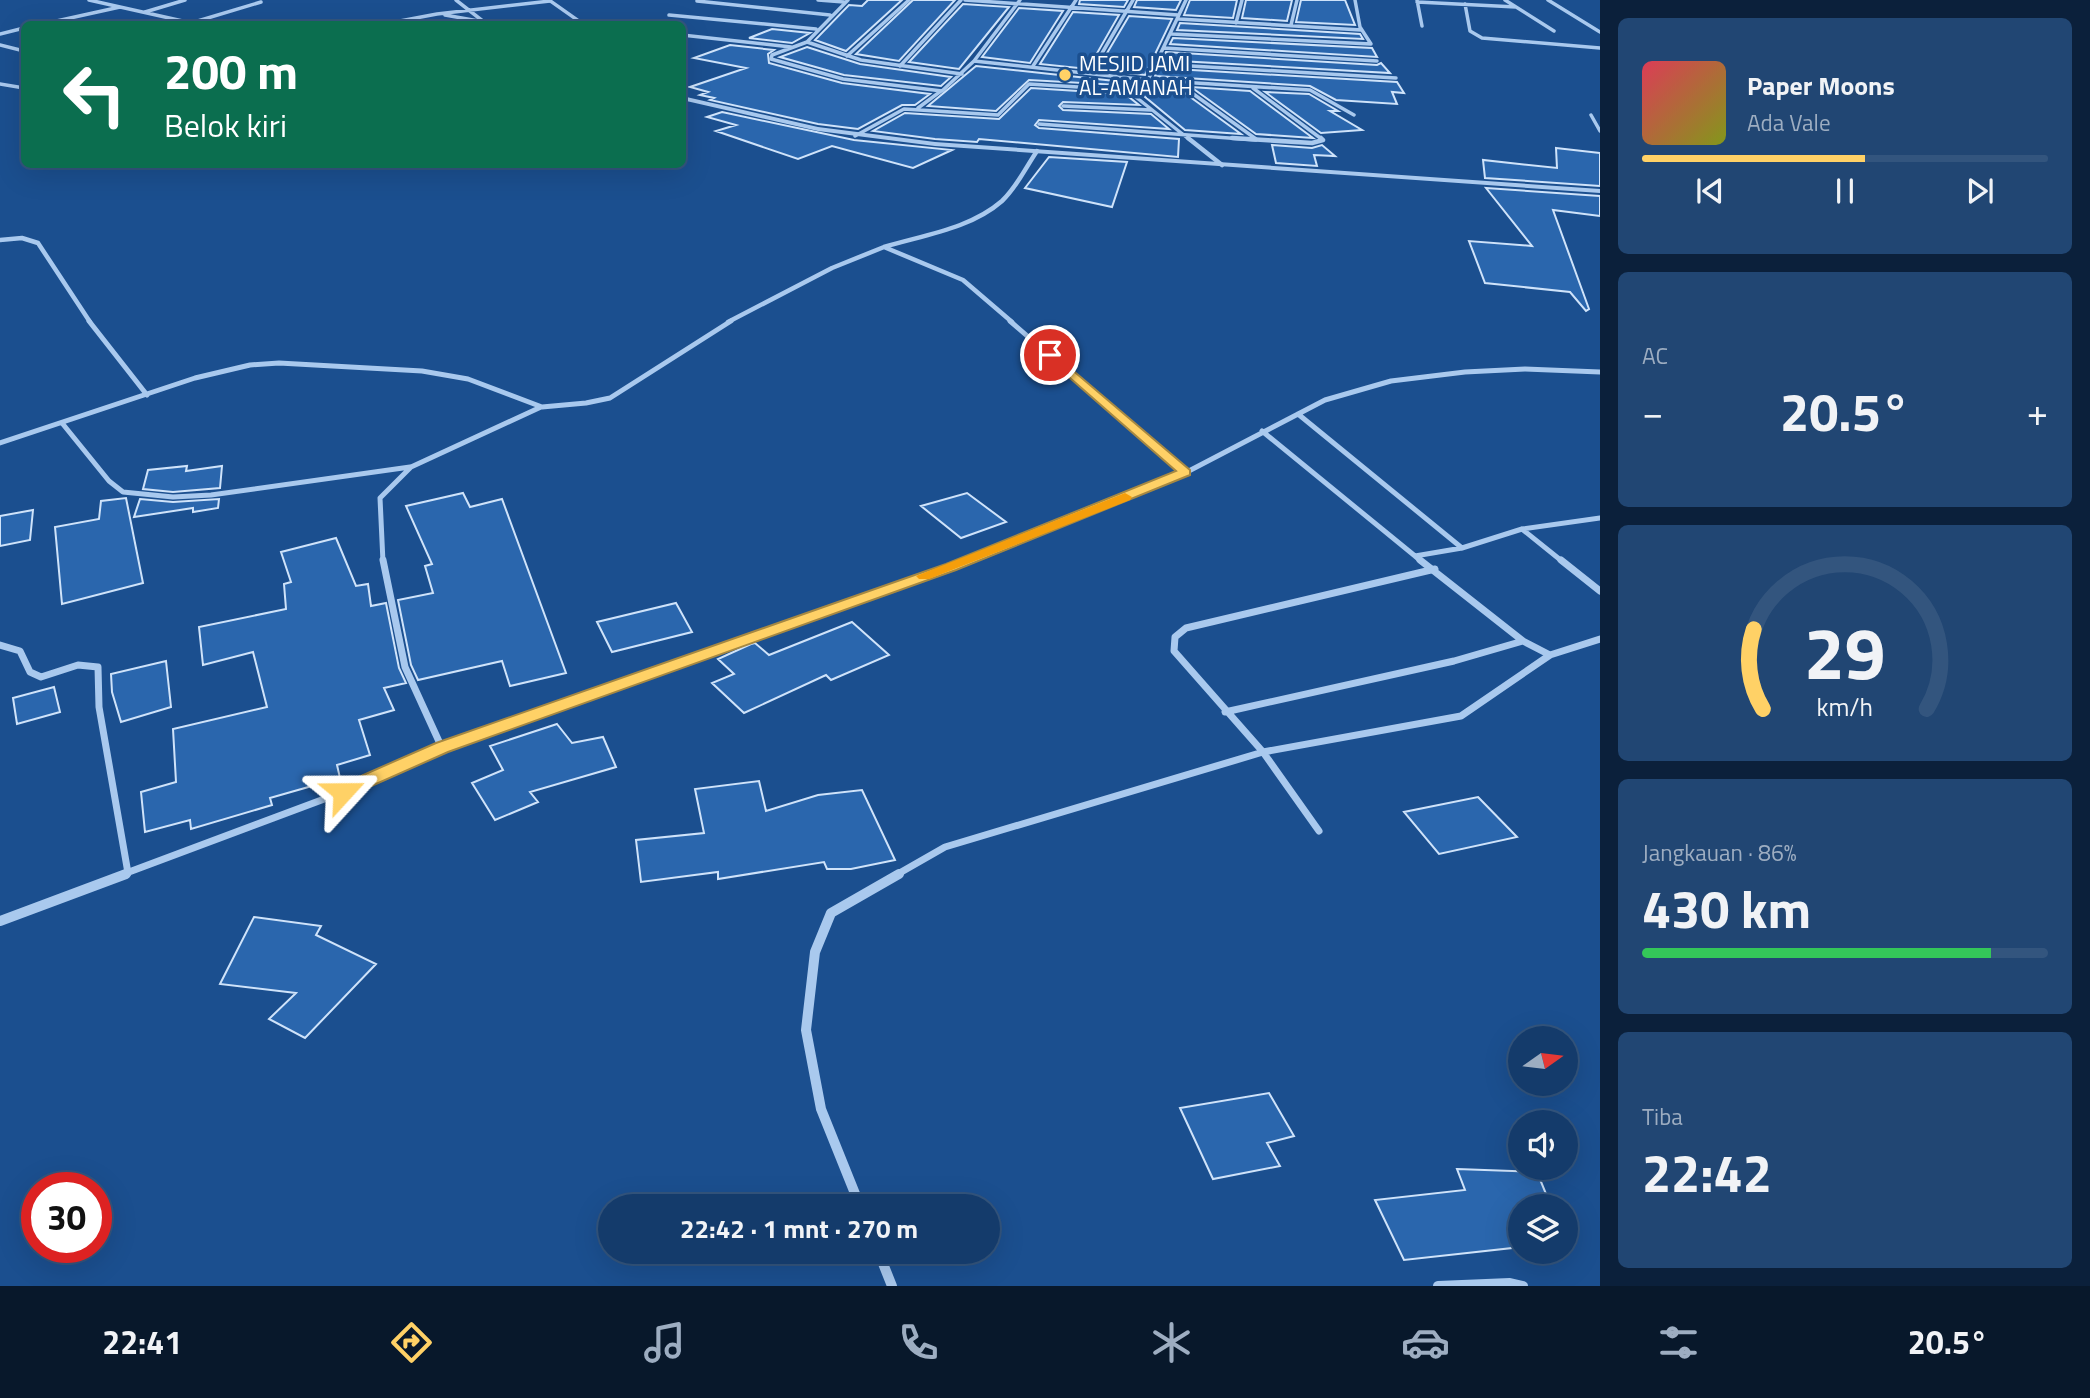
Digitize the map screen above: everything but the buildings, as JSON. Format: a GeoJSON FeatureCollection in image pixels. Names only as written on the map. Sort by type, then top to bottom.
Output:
{"type":"FeatureCollection","features":[{"type":"Feature","properties":{"kind":"street"},"geometry":{"type":"LineString","coordinates":[[89,0],[182,21]]}},
{"type":"Feature","properties":{"kind":"street"},"geometry":{"type":"LineString","coordinates":[[106,3],[116,0]]}},
{"type":"Feature","properties":{"kind":"street"},"geometry":{"type":"LineString","coordinates":[[145,12],[185,0]]}},
{"type":"Feature","properties":{"kind":"street"},"geometry":{"type":"LineString","coordinates":[[456,0],[483,21]]}},
{"type":"Feature","properties":{"kind":"street"},"geometry":{"type":"LineString","coordinates":[[400,21],[550,0],[579,21]]}},
{"type":"Feature","properties":{"kind":"street"},"geometry":{"type":"LineString","coordinates":[[818,0],[847,1]]}},
{"type":"Feature","properties":{"kind":"street"},"geometry":{"type":"LineString","coordinates":[[847,56],[909,0]]}},
{"type":"Feature","properties":{"kind":"street"},"geometry":{"type":"LineString","coordinates":[[900,66],[963,0],[1019,2],[1236,23],[1361,30]]}},
{"type":"Feature","properties":{"kind":"street"},"geometry":{"type":"LineString","coordinates":[[1033,66],[1076,0]]}},
{"type":"Feature","properties":{"kind":"street"},"geometry":{"type":"LineString","coordinates":[[1091,72],[1133,0]]}},
{"type":"Feature","properties":{"kind":"street"},"geometry":{"type":"LineString","coordinates":[[1148,80],[1186,0]]}},
{"type":"Feature","properties":{"kind":"street"},"geometry":{"type":"LineString","coordinates":[[1236,23],[1242,0]]}},
{"type":"Feature","properties":{"kind":"street"},"geometry":{"type":"LineString","coordinates":[[1292,25],[1297,0]]}},
{"type":"Feature","properties":{"kind":"street"},"geometry":{"type":"LineString","coordinates":[[1172,34],[1373,43],[1361,30],[1354,0]]}},
{"type":"Feature","properties":{"kind":"street"},"geometry":{"type":"LineString","coordinates":[[1505,0],[1554,31]]}},
{"type":"Feature","properties":{"kind":"street"},"geometry":{"type":"LineString","coordinates":[[1548,0],[1600,32]]}},
{"type":"Feature","properties":{"kind":"street"},"geometry":{"type":"LineString","coordinates":[[697,1],[830,15]]}},
{"type":"Feature","properties":{"kind":"street"},"geometry":{"type":"LineString","coordinates":[[847,1],[816,29],[807,42],[770,57],[844,79],[942,91]]}},
{"type":"Feature","properties":{"kind":"street"},"geometry":{"type":"LineString","coordinates":[[1422,26],[1417,1],[1516,7]]}},
{"type":"Feature","properties":{"kind":"street"},"geometry":{"type":"LineString","coordinates":[[203,21],[261,2]]}},
{"type":"Feature","properties":{"kind":"street"},"geometry":{"type":"LineString","coordinates":[[918,108],[962,74],[1019,2]]}},
{"type":"Feature","properties":{"kind":"street"},"geometry":{"type":"LineString","coordinates":[[1465,4],[1469,31],[1482,38],[1600,48]]}},
{"type":"Feature","properties":{"kind":"street"},"geometry":{"type":"LineString","coordinates":[[63,21],[124,6]]}},
{"type":"Feature","properties":{"kind":"street"},"geometry":{"type":"LineString","coordinates":[[438,14],[467,21]]}},
{"type":"Feature","properties":{"kind":"street"},"geometry":{"type":"LineString","coordinates":[[669,15],[816,29]]}},
{"type":"Feature","properties":{"kind":"street"},"geometry":{"type":"LineString","coordinates":[[0,34],[21,29]]}},
{"type":"Feature","properties":{"kind":"street"},"geometry":{"type":"LineString","coordinates":[[686,35],[795,47]]}},
{"type":"Feature","properties":{"kind":"street"},"geometry":{"type":"LineString","coordinates":[[807,42],[847,56],[962,74]]}},
{"type":"Feature","properties":{"kind":"street"},"geometry":{"type":"LineString","coordinates":[[0,45],[21,50]]}},
{"type":"Feature","properties":{"kind":"street"},"geometry":{"type":"LineString","coordinates":[[1164,48],[1377,61]]}},
{"type":"Feature","properties":{"kind":"street"},"geometry":{"type":"LineString","coordinates":[[974,61],[1177,83],[1310,90],[1354,115]]}},
{"type":"Feature","properties":{"kind":"street"},"geometry":{"type":"LineString","coordinates":[[1157,64],[1396,78]]}},
{"type":"Feature","properties":{"kind":"street"},"geometry":{"type":"LineString","coordinates":[[1118,77],[1127,90],[1222,165]]}},
{"type":"Feature","properties":{"kind":"street"},"geometry":{"type":"LineString","coordinates":[[855,136],[899,110],[918,108],[998,115],[1004,113],[1025,85],[1032,83],[1127,90]]}},
{"type":"Feature","properties":{"kind":"street"},"geometry":{"type":"LineString","coordinates":[[1177,83],[1257,140]]}},
{"type":"Feature","properties":{"kind":"street"},"geometry":{"type":"LineString","coordinates":[[0,84],[21,88]]}},
{"type":"Feature","properties":{"kind":"street"},"geometry":{"type":"LineString","coordinates":[[1039,124],[1257,140],[1312,143],[1323,140],[1252,87]]}},
{"type":"Feature","properties":{"kind":"street"},"geometry":{"type":"LineString","coordinates":[[686,99],[855,136],[1600,191]]}},
{"type":"Feature","properties":{"kind":"street"},"geometry":{"type":"LineString","coordinates":[[1063,106],[1152,110]]}},
{"type":"Feature","properties":{"kind":"street"},"geometry":{"type":"LineString","coordinates":[[1591,115],[1600,131]]}},
{"type":"Feature","properties":{"kind":"street"},"geometry":{"type":"LineString","coordinates":[[442,748],[405,667],[383,567],[380,498],[397,478],[411,467],[542,407],[574,405],[610,398],[719,327],[832,268],[884,247],[963,222],[992,209],[1010,192],[1037,151]]}},
{"type":"Feature","properties":{"kind":"street"},"geometry":{"type":"LineString","coordinates":[[0,240],[22,238],[38,243],[86,317],[147,395]]}},
{"type":"Feature","properties":{"kind":"street"},"geometry":{"type":"LineString","coordinates":[[884,247],[964,280],[1185,472]]}},
{"type":"Feature","properties":{"kind":"street"},"geometry":{"type":"LineString","coordinates":[[0,443],[224,370],[279,363],[422,371],[468,379],[542,407]]}},
{"type":"Feature","properties":{"kind":"street"},"geometry":{"type":"LineString","coordinates":[[0,921],[343,792],[442,748],[951,567],[1185,472],[1325,400],[1391,381],[1465,372],[1525,369],[1600,372]]}},
{"type":"Feature","properties":{"kind":"street"},"geometry":{"type":"LineString","coordinates":[[1297,414],[1462,548]]}},
{"type":"Feature","properties":{"kind":"street"},"geometry":{"type":"LineString","coordinates":[[62,423],[108,481],[123,492],[173,497],[211,495],[411,467]]}},
{"type":"Feature","properties":{"kind":"street"},"geometry":{"type":"LineString","coordinates":[[1262,432],[1523,641],[1549,654]]}},
{"type":"Feature","properties":{"kind":"street"},"geometry":{"type":"LineString","coordinates":[[1415,556],[1462,548],[1522,529],[1600,518]]}},
{"type":"Feature","properties":{"kind":"street"},"geometry":{"type":"LineString","coordinates":[[1522,529],[1600,591]]}},
{"type":"Feature","properties":{"kind":"street"},"geometry":{"type":"LineString","coordinates":[[1319,831],[1263,752],[1225,712],[1174,650],[1175,637],[1186,628],[1435,569]]}},
{"type":"Feature","properties":{"kind":"street"},"geometry":{"type":"LineString","coordinates":[[855,1194],[821,1109],[806,1030],[815,952],[831,913],[945,847],[1263,752],[1461,716],[1549,654],[1600,639]]}},
{"type":"Feature","properties":{"kind":"street"},"geometry":{"type":"LineString","coordinates":[[1225,712],[1454,662],[1523,641]]}},
{"type":"Feature","properties":{"kind":"street"},"geometry":{"type":"LineString","coordinates":[[0,645],[20,651],[30,672],[41,677],[80,665],[92,663],[98,667],[99,707],[128,873]]}},
{"type":"Feature","properties":{"kind":"street"},"geometry":{"type":"LineString","coordinates":[[883,1264],[892,1286]]}},
{"type":"Feature","properties":{"kind":"street"},"geometry":{"type":"LineString","coordinates":[[1438,1286],[1510,1283],[1523,1286]]}},
{"type":"Feature","properties":{"kind":"slow traffic"},"geometry":{"type":"LineString","coordinates":[[924,576],[1125,497]]}},
{"type":"Feature","properties":{"kind":"place","name":"MESJID JAMI AL-AMANAH"},"geometry":{"type":"Point","coordinates":[1065,75]}},
{"type":"Feature","properties":{"kind":"route"},"geometry":{"type":"LineString","coordinates":[[343,792],[442,748],[951,567],[1185,472],[1050,355]]}}]}
